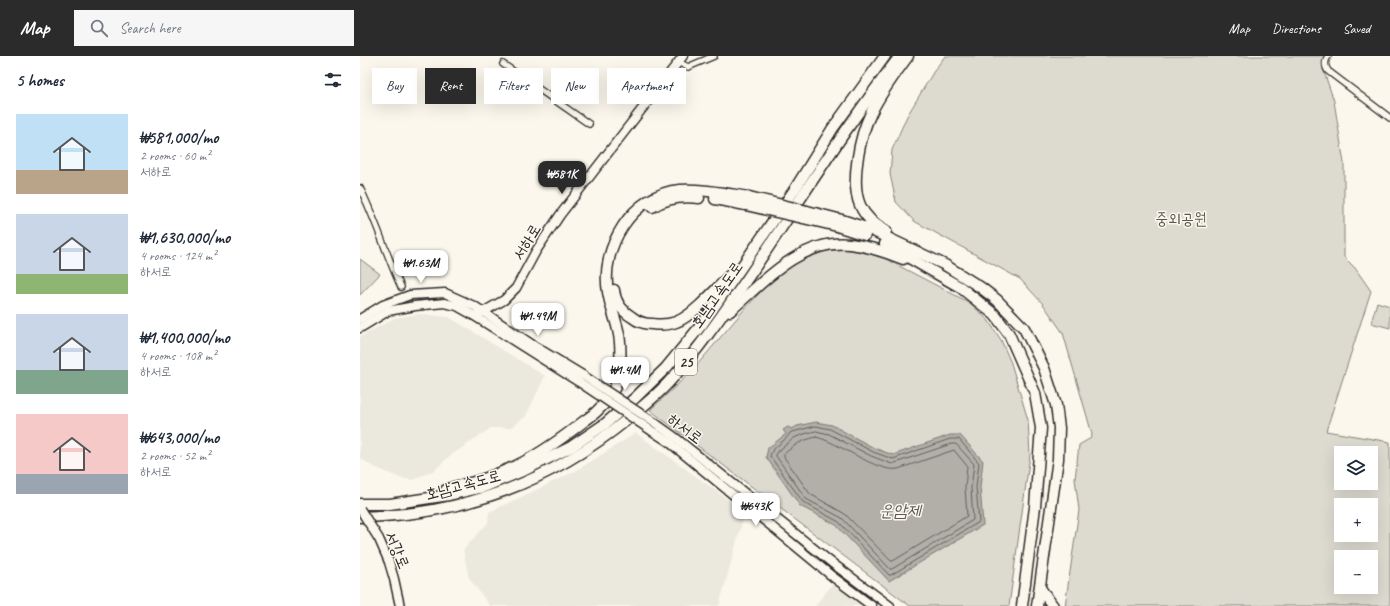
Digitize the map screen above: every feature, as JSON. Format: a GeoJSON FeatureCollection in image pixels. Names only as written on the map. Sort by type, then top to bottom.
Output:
{"type":"FeatureCollection","features":[{"type":"Feature","properties":{"kind":"highway","name":"호남고속도로"},"geometry":{"type":"LineString","coordinates":[[360,504],[390,504],[449,496],[484,486],[525,470],[571,447],[605,424],[666,368],[704,323],[795,189],[833,128],[871,74],[886,56]]}},
{"type":"Feature","properties":{"kind":"highway","name":"호남고속도로"},"geometry":{"type":"LineString","coordinates":[[360,517],[430,511],[487,497],[526,482],[564,463],[604,438],[642,407],[668,384],[701,344],[772,243],[874,89],[900,56]]}},
{"type":"Feature","properties":{"kind":"highway"},"geometry":{"type":"LineString","coordinates":[[908,56],[889,83],[871,113],[857,162],[855,186],[860,206],[873,223],[925,255],[964,276],[998,300],[1024,328],[1044,368],[1056,405],[1059,428],[1058,459],[1037,606]]}},
{"type":"Feature","properties":{"kind":"highway"},"geometry":{"type":"LineString","coordinates":[[423,499],[448,489],[480,480],[510,469],[538,454],[572,431],[599,409],[615,388],[620,350],[618,331],[608,292],[607,271],[610,253],[616,237],[635,212],[647,202],[663,194],[680,190],[727,194],[748,201],[805,214],[842,220],[869,229],[925,255]]}},
{"type":"Feature","properties":{"kind":"highway"},"geometry":{"type":"LineString","coordinates":[[748,201],[693,197],[677,198],[658,203],[644,212],[631,224],[622,236],[617,249],[612,272],[615,295],[619,305],[625,312],[644,324],[655,325],[677,322],[687,316],[748,257]]}},
{"type":"Feature","properties":{"kind":"highway"},"geometry":{"type":"LineString","coordinates":[[805,214],[866,236],[894,248],[960,287],[995,315],[1009,334],[1035,392],[1041,428],[1036,507],[1022,606]]}},
{"type":"Feature","properties":{"kind":"highway"},"geometry":{"type":"LineString","coordinates":[[717,321],[784,264],[807,250],[829,244],[848,243],[865,246],[930,270]]}},
{"type":"Feature","properties":{"kind":"highway"},"geometry":{"type":"LineString","coordinates":[[1040,588],[1053,606]]}},
{"type":"Feature","properties":{"kind":"main road","name":"서하로"},"geometry":{"type":"LineString","coordinates":[[473,314],[483,312],[504,300],[516,288],[536,251],[560,214],[681,59]]}},
{"type":"Feature","properties":{"kind":"main road","name":"하서로"},"geometry":{"type":"LineString","coordinates":[[360,319],[383,305],[410,295],[445,293],[476,307],[653,427],[676,438],[832,563],[890,606]]}},
{"type":"Feature","properties":{"kind":"main road","name":"하서로"},"geometry":{"type":"LineString","coordinates":[[360,328],[388,311],[444,303],[457,306],[473,314],[582,379]]}},
{"type":"Feature","properties":{"kind":"main road","name":"하서로"},"geometry":{"type":"LineString","coordinates":[[653,427],[669,442],[833,577],[872,606]]}},
{"type":"Feature","properties":{"kind":"main road","name":"서강로"},"geometry":{"type":"LineString","coordinates":[[360,509],[375,533],[389,562],[400,606]]}},
{"type":"Feature","properties":{"kind":"street"},"geometry":{"type":"LineString","coordinates":[[681,59],[688,67],[714,56]]}},
{"type":"Feature","properties":{"kind":"street"},"geometry":{"type":"LineString","coordinates":[[1328,56],[1325,62],[1325,67],[1328,71],[1390,118]]}},
{"type":"Feature","properties":{"kind":"street"},"geometry":{"type":"LineString","coordinates":[[502,64],[589,124]]}},
{"type":"Feature","properties":{"kind":"street"},"geometry":{"type":"LineString","coordinates":[[360,188],[370,208],[401,287]]}},
{"type":"Feature","properties":{"kind":"shaded area"},"geometry":{"type":"Polygon","coordinates":[[[419,314],[449,317],[545,376],[526,416],[510,428],[491,428],[447,458],[435,470],[413,480],[400,478],[372,466],[360,458],[360,337],[395,318],[419,314]]]}},
{"type":"Feature","properties":{"kind":"shaded area"},"geometry":{"type":"Polygon","coordinates":[[[636,433],[737,506],[744,515],[719,606],[490,606],[469,578],[463,550],[488,523],[489,512],[574,472],[636,433]]]}},
{"type":"Feature","properties":{"kind":"shaded area"},"geometry":{"type":"Polygon","coordinates":[[[834,582],[865,606],[815,606],[834,582]]]}},
{"type":"Feature","properties":{"kind":"green space","name":"중외공원"},"geometry":{"type":"Polygon","coordinates":[[[945,56],[1324,56],[1323,69],[1334,101],[1344,163],[1344,257],[1355,268],[1371,291],[1326,431],[1390,442],[1390,606],[1065,606],[1079,510],[1075,479],[1079,445],[1091,438],[1092,434],[1063,333],[1043,304],[1020,279],[914,221],[896,202],[890,174],[892,150],[907,116],[934,71],[945,56]]]}},
{"type":"Feature","properties":{"kind":"green space"},"geometry":{"type":"Polygon","coordinates":[[[854,249],[884,258],[970,303],[988,320],[1001,340],[1011,363],[1028,420],[1030,455],[1009,606],[910,606],[650,410],[690,373],[765,287],[796,262],[829,250],[854,249]]]}},
{"type":"Feature","properties":{"kind":"green space"},"geometry":{"type":"Polygon","coordinates":[[[360,259],[380,274],[360,295],[360,259]]]}},
{"type":"Feature","properties":{"kind":"green space"},"geometry":{"type":"Polygon","coordinates":[[[1377,302],[1390,306],[1390,328],[1371,323],[1377,302]]]}},
{"type":"Feature","properties":{"kind":"water","name":"운암제"},"geometry":{"type":"Polygon","coordinates":[[[816,422],[832,425],[874,448],[893,455],[950,435],[960,435],[983,461],[980,487],[983,525],[889,581],[836,525],[800,506],[766,457],[768,448],[786,434],[783,430],[788,427],[792,429],[797,426],[816,422]]]}}]}
